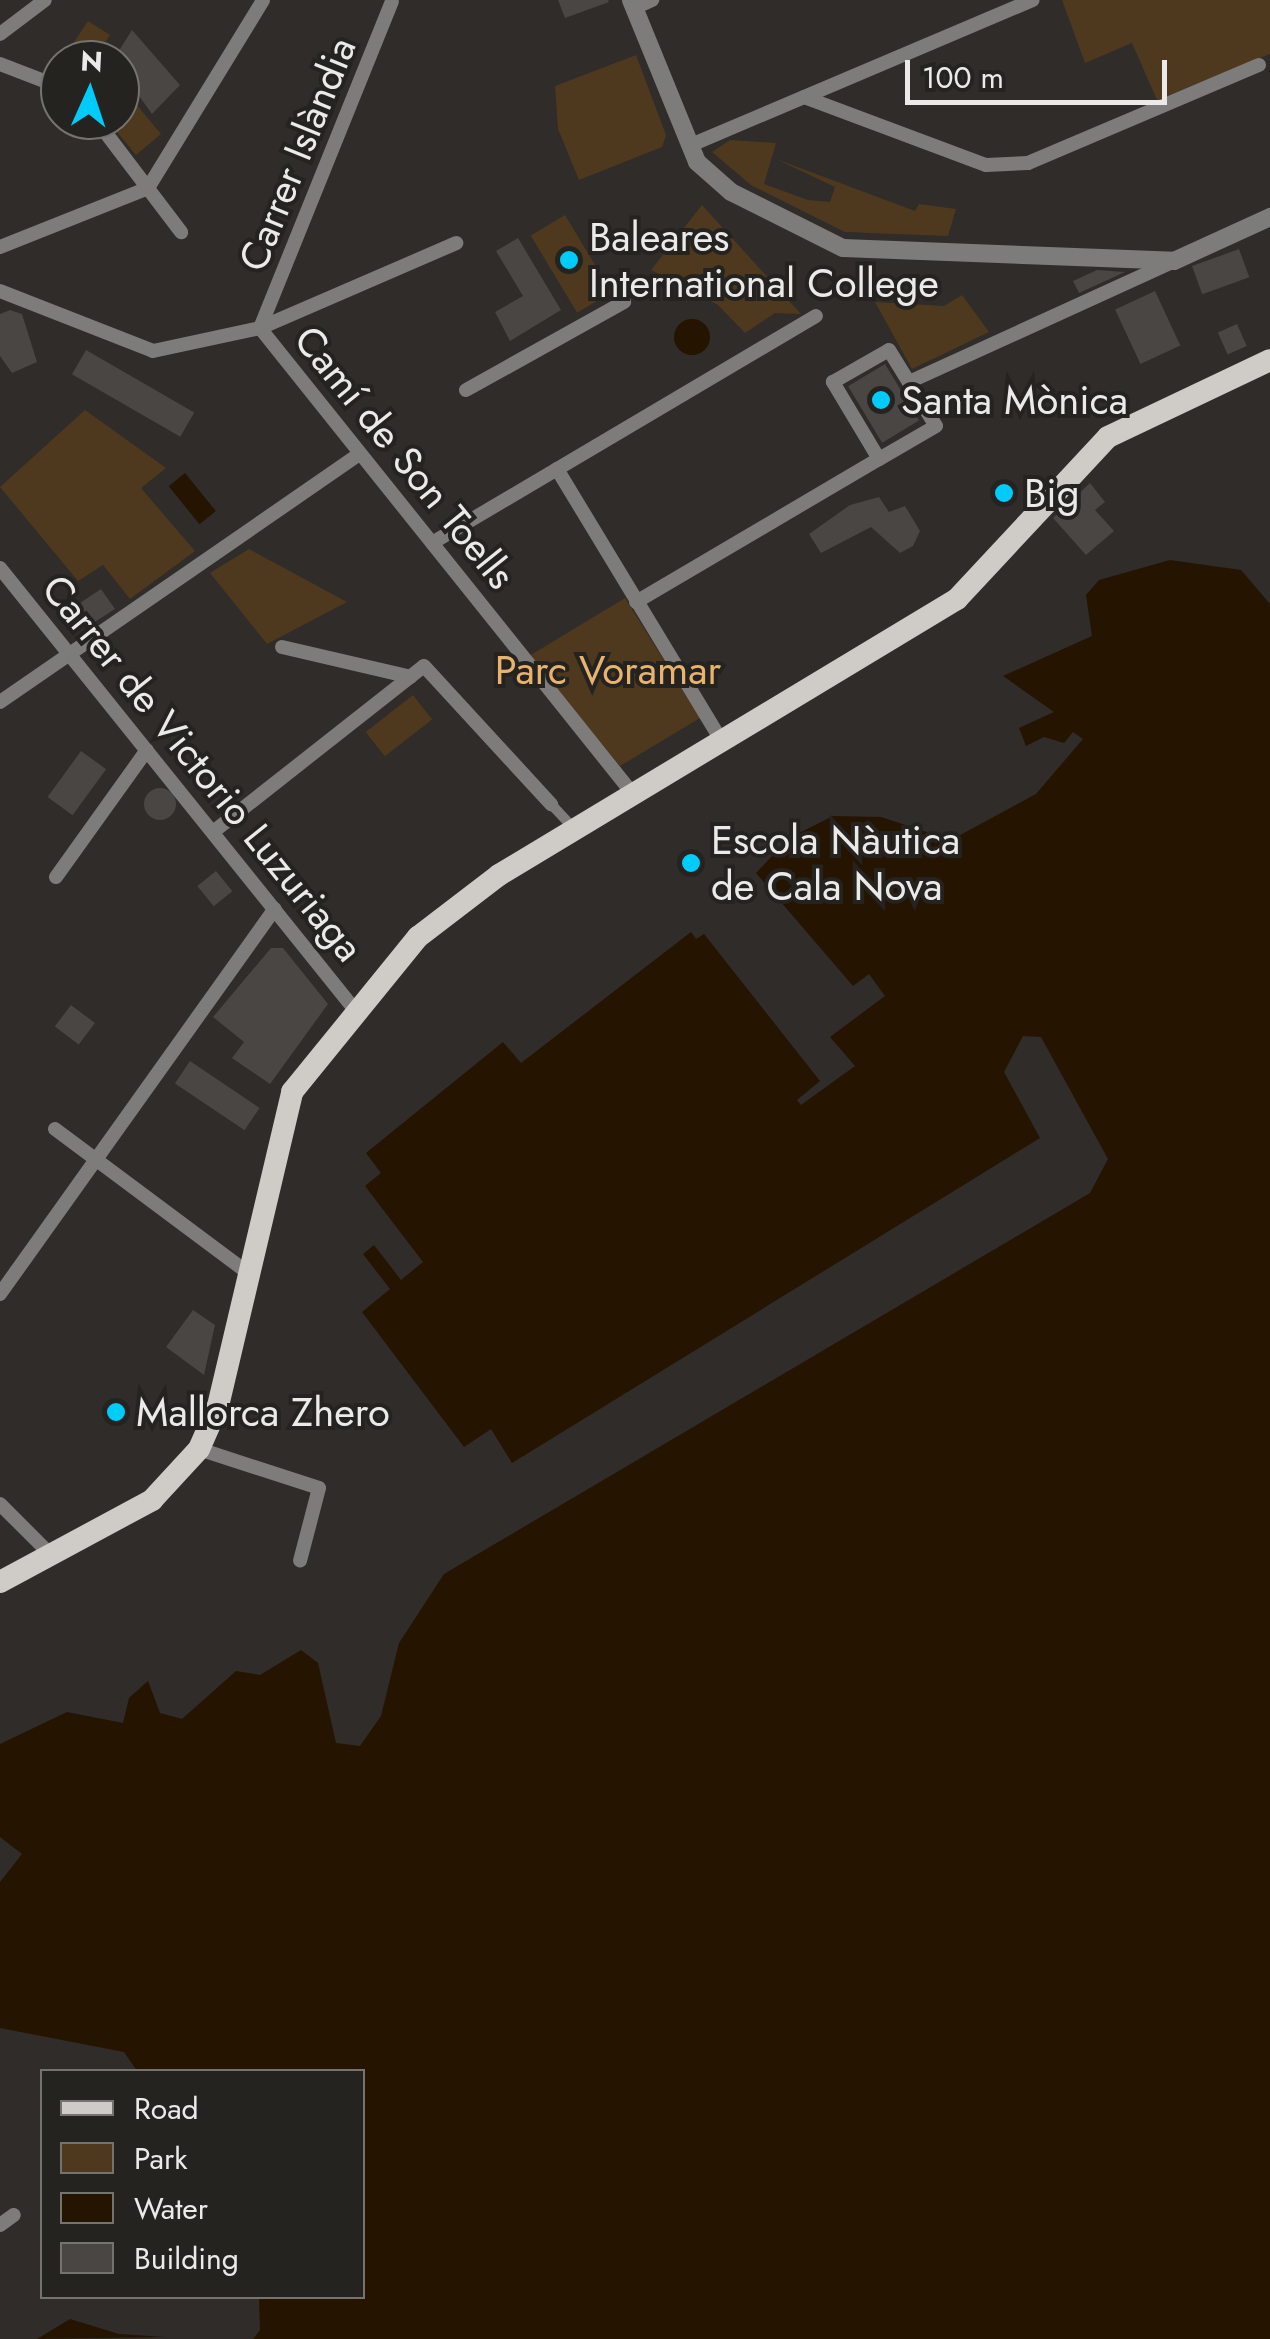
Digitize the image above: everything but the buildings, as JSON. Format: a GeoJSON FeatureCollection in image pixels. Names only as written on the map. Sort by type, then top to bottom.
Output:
{"type":"FeatureCollection","features":[{"type":"Feature","properties":{"kind":"main road"},"geometry":{"type":"LineString","coordinates":[[0,1582],[152,1500],[199,1450],[218,1406],[292,1092],[354,1010],[442,914],[958,599],[1108,437],[1270,360]]}},
{"type":"Feature","properties":{"kind":"street"},"geometry":{"type":"LineString","coordinates":[[0,34],[46,0]]}},
{"type":"Feature","properties":{"kind":"street"},"geometry":{"type":"LineString","coordinates":[[0,246],[148,188],[263,0]]}},
{"type":"Feature","properties":{"kind":"street"},"geometry":{"type":"LineString","coordinates":[[652,0],[632,4],[697,162],[731,192],[843,248],[1174,261]]}},
{"type":"Feature","properties":{"kind":"street"},"geometry":{"type":"LineString","coordinates":[[690,145],[1033,0]]}},
{"type":"Feature","properties":{"kind":"street","name":"Carrer Islàndia"},"geometry":{"type":"LineString","coordinates":[[260,328],[392,2]]}},
{"type":"Feature","properties":{"kind":"street"},"geometry":{"type":"LineString","coordinates":[[0,64],[40,79]]}},
{"type":"Feature","properties":{"kind":"street"},"geometry":{"type":"LineString","coordinates":[[804,97],[986,165],[1028,163],[1259,65]]}},
{"type":"Feature","properties":{"kind":"street"},"geometry":{"type":"LineString","coordinates":[[111,140],[182,232]]}},
{"type":"Feature","properties":{"kind":"street"},"geometry":{"type":"LineString","coordinates":[[909,382],[1270,217]]}},
{"type":"Feature","properties":{"kind":"street"},"geometry":{"type":"LineString","coordinates":[[260,328],[456,243]]}},
{"type":"Feature","properties":{"kind":"street","name":"Camí de Son Toells"},"geometry":{"type":"LineString","coordinates":[[0,290],[153,351],[260,328],[633,794]]}},
{"type":"Feature","properties":{"kind":"street"},"geometry":{"type":"LineString","coordinates":[[466,390],[624,302]]}},
{"type":"Feature","properties":{"kind":"street"},"geometry":{"type":"LineString","coordinates":[[432,543],[816,316]]}},
{"type":"Feature","properties":{"kind":"street"},"geometry":{"type":"LineString","coordinates":[[636,602],[936,426],[890,350],[833,382],[879,459]]}},
{"type":"Feature","properties":{"kind":"street"},"geometry":{"type":"LineString","coordinates":[[0,702],[360,454]]}},
{"type":"Feature","properties":{"kind":"street"},"geometry":{"type":"LineString","coordinates":[[557,469],[722,741]]}},
{"type":"Feature","properties":{"kind":"street","name":"Carrer de Victorio Luzuriaga"},"geometry":{"type":"LineString","coordinates":[[0,568],[354,1010]]}},
{"type":"Feature","properties":{"kind":"street"},"geometry":{"type":"LineString","coordinates":[[282,647],[411,677]]}},
{"type":"Feature","properties":{"kind":"street"},"geometry":{"type":"LineString","coordinates":[[213,832],[424,666],[575,830]]}},
{"type":"Feature","properties":{"kind":"street"},"geometry":{"type":"LineString","coordinates":[[56,877],[147,750]]}},
{"type":"Feature","properties":{"kind":"street"},"geometry":{"type":"LineString","coordinates":[[0,1294],[275,909]]}},
{"type":"Feature","properties":{"kind":"street"},"geometry":{"type":"LineString","coordinates":[[55,1129],[248,1273]]}},
{"type":"Feature","properties":{"kind":"street"},"geometry":{"type":"LineString","coordinates":[[199,1450],[318,1488],[300,1561]]}},
{"type":"Feature","properties":{"kind":"street"},"geometry":{"type":"LineString","coordinates":[[0,1504],[51,1555]]}},
{"type":"Feature","properties":{"kind":"street"},"geometry":{"type":"LineString","coordinates":[[0,2225],[14,2215]]}},
{"type":"Feature","properties":{"kind":"green space"},"geometry":{"type":"Polygon","coordinates":[[[1062,0],[1270,0],[1270,54],[1157,100],[1132,43],[1085,63],[1062,0]]]}},
{"type":"Feature","properties":{"kind":"green space"},"geometry":{"type":"Polygon","coordinates":[[[88,21],[110,35],[107,40],[75,40],[88,21]]]}},
{"type":"Feature","properties":{"kind":"green space"},"geometry":{"type":"Polygon","coordinates":[[[636,55],[666,135],[662,147],[579,180],[558,129],[555,86],[636,55]]]}},
{"type":"Feature","properties":{"kind":"green space"},"geometry":{"type":"Polygon","coordinates":[[[140,109],[161,134],[136,155],[124,140],[140,140],[140,109]]]}},
{"type":"Feature","properties":{"kind":"green space"},"geometry":{"type":"Polygon","coordinates":[[[730,140],[776,143],[764,184],[808,200],[830,202],[835,187],[776,159],[915,211],[919,204],[956,209],[948,236],[845,232],[751,185],[712,152],[730,140]]]}},
{"type":"Feature","properties":{"kind":"green space"},"geometry":{"type":"Polygon","coordinates":[[[702,205],[801,314],[775,313],[745,333],[718,305],[651,270],[702,205]]]}},
{"type":"Feature","properties":{"kind":"green space","name":"Baleares International College"},"geometry":{"type":"Polygon","coordinates":[[[565,215],[611,292],[577,313],[531,236],[565,215]]]}},
{"type":"Feature","properties":{"kind":"green space"},"geometry":{"type":"Polygon","coordinates":[[[962,295],[989,332],[912,369],[875,302],[944,306],[962,295]]]}},
{"type":"Feature","properties":{"kind":"green space"},"geometry":{"type":"Polygon","coordinates":[[[85,410],[166,468],[141,488],[195,551],[130,599],[103,565],[78,581],[0,487],[85,410]]]}},
{"type":"Feature","properties":{"kind":"green space"},"geometry":{"type":"Polygon","coordinates":[[[249,549],[347,602],[267,644],[210,573],[249,549]]]}},
{"type":"Feature","properties":{"kind":"green space","name":"Parc Voramar"},"geometry":{"type":"Polygon","coordinates":[[[625,598],[700,718],[620,766],[529,656],[625,598]]]}},
{"type":"Feature","properties":{"kind":"green space"},"geometry":{"type":"Polygon","coordinates":[[[413,695],[432,719],[385,756],[366,732],[413,695]]]}},
{"type":"Feature","properties":{"kind":"water"},"geometry":{"type":"Polygon","coordinates":[[[692,319],[705,324],[710,337],[705,350],[692,355],[679,350],[674,337],[679,324],[692,319]]]}},
{"type":"Feature","properties":{"kind":"water"},"geometry":{"type":"Polygon","coordinates":[[[185,473],[216,511],[200,524],[169,486],[185,473]]]}},
{"type":"Feature","properties":{"kind":"water"},"geometry":{"type":"Polygon","coordinates":[[[1170,560],[1241,570],[1270,604],[1270,2339],[253,2339],[260,2330],[259,2299],[365,2299],[365,2069],[136,2069],[124,2052],[0,2028],[0,1882],[22,1854],[0,1837],[0,1744],[67,1712],[123,1723],[129,1698],[148,1681],[160,1713],[182,1719],[236,1671],[260,1675],[301,1650],[318,1663],[336,1743],[360,1746],[381,1716],[399,1643],[444,1574],[1090,1193],[1108,1159],[1041,1037],[1023,1036],[1004,1072],[1040,1138],[512,1463],[491,1429],[464,1447],[362,1312],[390,1289],[363,1254],[374,1245],[401,1280],[423,1262],[365,1186],[381,1173],[366,1153],[503,1042],[521,1063],[691,932],[696,939],[704,934],[820,1081],[797,1100],[801,1105],[855,1066],[830,1037],[885,996],[869,974],[853,986],[756,873],[789,838],[833,816],[881,817],[951,840],[1036,794],[1083,739],[1073,732],[1064,743],[1044,737],[1026,746],[1019,728],[1054,712],[1003,676],[1092,636],[1086,595],[1099,580],[1170,560]]]}},
{"type":"Feature","properties":{"kind":"water"},"geometry":{"type":"Polygon","coordinates":[[[70,2319],[119,2334],[165,2337],[37,2339],[70,2319]]]}},
{"type":"Feature","properties":{"kind":"place","name":"Baleares International College"},"geometry":{"type":"Point","coordinates":[569,260]}},
{"type":"Feature","properties":{"kind":"place","name":"Santa Mònica"},"geometry":{"type":"Point","coordinates":[881,400]}},
{"type":"Feature","properties":{"kind":"place","name":"Big"},"geometry":{"type":"Point","coordinates":[1004,493]}},
{"type":"Feature","properties":{"kind":"place","name":"Escola Nàutica de Cala Nova"},"geometry":{"type":"Point","coordinates":[691,863]}},
{"type":"Feature","properties":{"kind":"place","name":"Mallorca Zhero"},"geometry":{"type":"Point","coordinates":[116,1412]}}]}
